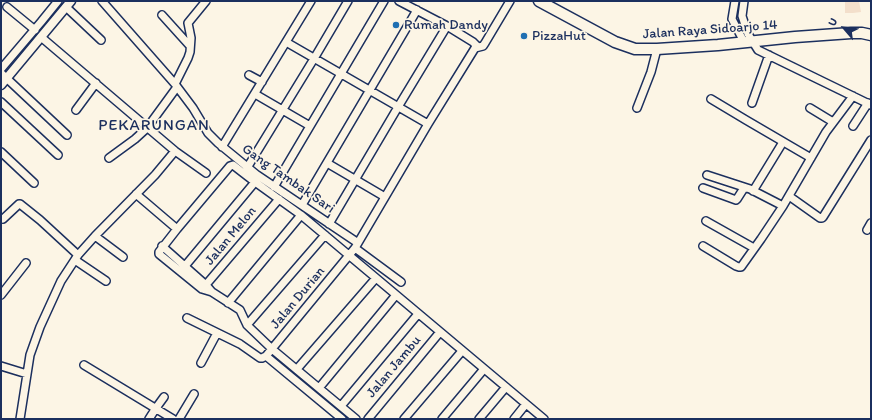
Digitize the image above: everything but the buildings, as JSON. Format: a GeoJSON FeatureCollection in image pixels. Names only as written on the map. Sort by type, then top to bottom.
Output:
{"type":"FeatureCollection","features":[{"type":"Feature","properties":{"kind":"main road","name":"Jalan Raya Sidoarjo 14"},"geometry":{"type":"LineString","coordinates":[[539,1],[615,42],[635,49],[718,45],[870,33]]}},
{"type":"Feature","properties":{"kind":"street"},"geometry":{"type":"LineString","coordinates":[[58,1],[35,30],[3,76],[67,135]]}},
{"type":"Feature","properties":{"kind":"street","name":"Gang Tambak Sari"},"geometry":{"type":"LineString","coordinates":[[102,1],[176,86],[193,108],[208,133],[222,147],[256,175],[329,224],[401,282]]}},
{"type":"Feature","properties":{"kind":"street"},"geometry":{"type":"LineString","coordinates":[[109,158],[148,128],[176,86],[188,58],[191,38],[188,23],[206,1]]}},
{"type":"Feature","properties":{"kind":"street"},"geometry":{"type":"LineString","coordinates":[[222,147],[310,1]]}},
{"type":"Feature","properties":{"kind":"street"},"geometry":{"type":"LineString","coordinates":[[247,168],[348,1]]}},
{"type":"Feature","properties":{"kind":"street"},"geometry":{"type":"LineString","coordinates":[[274,187],[384,1]]}},
{"type":"Feature","properties":{"kind":"street"},"geometry":{"type":"LineString","coordinates":[[399,1],[447,26],[475,43],[475,48]]}},
{"type":"Feature","properties":{"kind":"street","name":"Jalan Durian"},"geometry":{"type":"LineString","coordinates":[[266,356],[356,246],[475,48],[483,46],[510,1]]}},
{"type":"Feature","properties":{"kind":"street"},"geometry":{"type":"LineString","coordinates":[[735,1],[732,19],[748,42],[758,50],[870,104],[853,126]]}},
{"type":"Feature","properties":{"kind":"street"},"geometry":{"type":"LineString","coordinates":[[744,1],[742,16],[748,34],[748,42]]}},
{"type":"Feature","properties":{"kind":"street"},"geometry":{"type":"LineString","coordinates":[[13,62],[41,37],[68,4],[102,40]]}},
{"type":"Feature","properties":{"kind":"street"},"geometry":{"type":"LineString","coordinates":[[7,7],[35,30]]}},
{"type":"Feature","properties":{"kind":"street"},"geometry":{"type":"LineString","coordinates":[[302,205],[417,10]]}},
{"type":"Feature","properties":{"kind":"street"},"geometry":{"type":"LineString","coordinates":[[162,15],[190,46]]}},
{"type":"Feature","properties":{"kind":"street"},"geometry":{"type":"LineString","coordinates":[[732,19],[742,16]]}},
{"type":"Feature","properties":{"kind":"street"},"geometry":{"type":"LineString","coordinates":[[329,224],[447,26]]}},
{"type":"Feature","properties":{"kind":"street"},"geometry":{"type":"LineString","coordinates":[[41,37],[175,151],[206,173]]}},
{"type":"Feature","properties":{"kind":"street"},"geometry":{"type":"LineString","coordinates":[[286,42],[428,124]]}},
{"type":"Feature","properties":{"kind":"street"},"geometry":{"type":"LineString","coordinates":[[638,108],[651,72],[657,49]]}},
{"type":"Feature","properties":{"kind":"street"},"geometry":{"type":"LineString","coordinates":[[752,103],[769,55]]}},
{"type":"Feature","properties":{"kind":"street"},"geometry":{"type":"LineString","coordinates":[[249,75],[262,82]]}},
{"type":"Feature","properties":{"kind":"street"},"geometry":{"type":"LineString","coordinates":[[76,110],[96,83]]}},
{"type":"Feature","properties":{"kind":"street"},"geometry":{"type":"LineString","coordinates":[[255,94],[310,126]]}},
{"type":"Feature","properties":{"kind":"street"},"geometry":{"type":"LineString","coordinates":[[703,246],[736,266],[741,267],[783,206],[822,138],[853,96]]}},
{"type":"Feature","properties":{"kind":"street"},"geometry":{"type":"LineString","coordinates":[[711,99],[811,158]]}},
{"type":"Feature","properties":{"kind":"street"},"geometry":{"type":"LineString","coordinates":[[1,102],[58,155]]}},
{"type":"Feature","properties":{"kind":"street"},"geometry":{"type":"LineString","coordinates":[[810,108],[833,122]]}},
{"type":"Feature","properties":{"kind":"street"},"geometry":{"type":"LineString","coordinates":[[789,196],[820,218],[824,217],[871,140]]}},
{"type":"Feature","properties":{"kind":"street"},"geometry":{"type":"LineString","coordinates":[[753,191],[783,142]]}},
{"type":"Feature","properties":{"kind":"street"},"geometry":{"type":"LineString","coordinates":[[20,419],[30,355],[40,327],[61,281],[76,258],[95,236],[155,175],[175,151]]}},
{"type":"Feature","properties":{"kind":"street"},"geometry":{"type":"LineString","coordinates":[[1,152],[34,183]]}},
{"type":"Feature","properties":{"kind":"street"},"geometry":{"type":"LineString","coordinates":[[327,163],[385,197]]}},
{"type":"Feature","properties":{"kind":"street"},"geometry":{"type":"LineString","coordinates":[[356,419],[272,349],[245,323],[240,310],[204,287],[159,254],[162,246],[232,165],[301,215],[544,419]]}},
{"type":"Feature","properties":{"kind":"street"},"geometry":{"type":"LineString","coordinates":[[707,175],[753,191],[783,206]]}},
{"type":"Feature","properties":{"kind":"street"},"geometry":{"type":"LineString","coordinates":[[185,266],[254,182]]}},
{"type":"Feature","properties":{"kind":"street"},"geometry":{"type":"LineString","coordinates":[[703,188],[736,200],[744,188]]}},
{"type":"Feature","properties":{"kind":"street"},"geometry":{"type":"LineString","coordinates":[[136,194],[177,228]]}},
{"type":"Feature","properties":{"kind":"street","name":"Jalan Melon"},"geometry":{"type":"LineString","coordinates":[[204,287],[279,199]]}},
{"type":"Feature","properties":{"kind":"street"},"geometry":{"type":"LineString","coordinates":[[3,219],[20,204],[40,220],[76,258],[106,281]]}},
{"type":"Feature","properties":{"kind":"street"},"geometry":{"type":"LineString","coordinates":[[228,303],[301,215]]}},
{"type":"Feature","properties":{"kind":"street"},"geometry":{"type":"LineString","coordinates":[[706,221],[754,248]]}},
{"type":"Feature","properties":{"kind":"street"},"geometry":{"type":"LineString","coordinates":[[247,325],[325,235]]}},
{"type":"Feature","properties":{"kind":"street"},"geometry":{"type":"LineString","coordinates":[[95,236],[123,257]]}},
{"type":"Feature","properties":{"kind":"street"},"geometry":{"type":"LineString","coordinates":[[162,246],[185,266],[204,287]]}},
{"type":"Feature","properties":{"kind":"street"},"geometry":{"type":"LineString","coordinates":[[1,295],[26,263]]}},
{"type":"Feature","properties":{"kind":"street"},"geometry":{"type":"LineString","coordinates":[[297,370],[376,278]]}},
{"type":"Feature","properties":{"kind":"street"},"geometry":{"type":"LineString","coordinates":[[319,388],[396,295]]}},
{"type":"Feature","properties":{"kind":"street"},"geometry":{"type":"LineString","coordinates":[[341,406],[418,314]]}},
{"type":"Feature","properties":{"kind":"street"},"geometry":{"type":"LineString","coordinates":[[187,318],[240,344],[260,358],[266,356],[342,419]]}},
{"type":"Feature","properties":{"kind":"street","name":"Jalan Jambu"},"geometry":{"type":"LineString","coordinates":[[368,419],[440,332]]}},
{"type":"Feature","properties":{"kind":"street"},"geometry":{"type":"LineString","coordinates":[[201,363],[217,333]]}},
{"type":"Feature","properties":{"kind":"street"},"geometry":{"type":"LineString","coordinates":[[404,419],[462,351]]}},
{"type":"Feature","properties":{"kind":"street"},"geometry":{"type":"LineString","coordinates":[[84,365],[173,419]]}},
{"type":"Feature","properties":{"kind":"street"},"geometry":{"type":"LineString","coordinates":[[1,366],[27,374]]}},
{"type":"Feature","properties":{"kind":"street"},"geometry":{"type":"LineString","coordinates":[[442,419],[484,369]]}},
{"type":"Feature","properties":{"kind":"street"},"geometry":{"type":"LineString","coordinates":[[479,419],[506,387]]}},
{"type":"Feature","properties":{"kind":"street"},"geometry":{"type":"LineString","coordinates":[[179,419],[194,394]]}},
{"type":"Feature","properties":{"kind":"street"},"geometry":{"type":"LineString","coordinates":[[149,419],[164,397]]}},
{"type":"Feature","properties":{"kind":"street"},"geometry":{"type":"LineString","coordinates":[[514,419],[526,404]]}},
{"type":"Feature","properties":{"kind":"shaded area"},"geometry":{"type":"Polygon","coordinates":[[[845,1],[859,1],[861,12],[845,13],[845,1]]]}},
{"type":"Feature","properties":{"kind":"place","name":"Rumah Dandy"},"geometry":{"type":"Point","coordinates":[396,25]}},
{"type":"Feature","properties":{"kind":"place","name":"PizzaHut"},"geometry":{"type":"Point","coordinates":[524,36]}},
{"type":"Feature","properties":{"kind":"district","name":"PEKARUNGAN"},"geometry":{"type":"Point","coordinates":[154,126]}}]}
